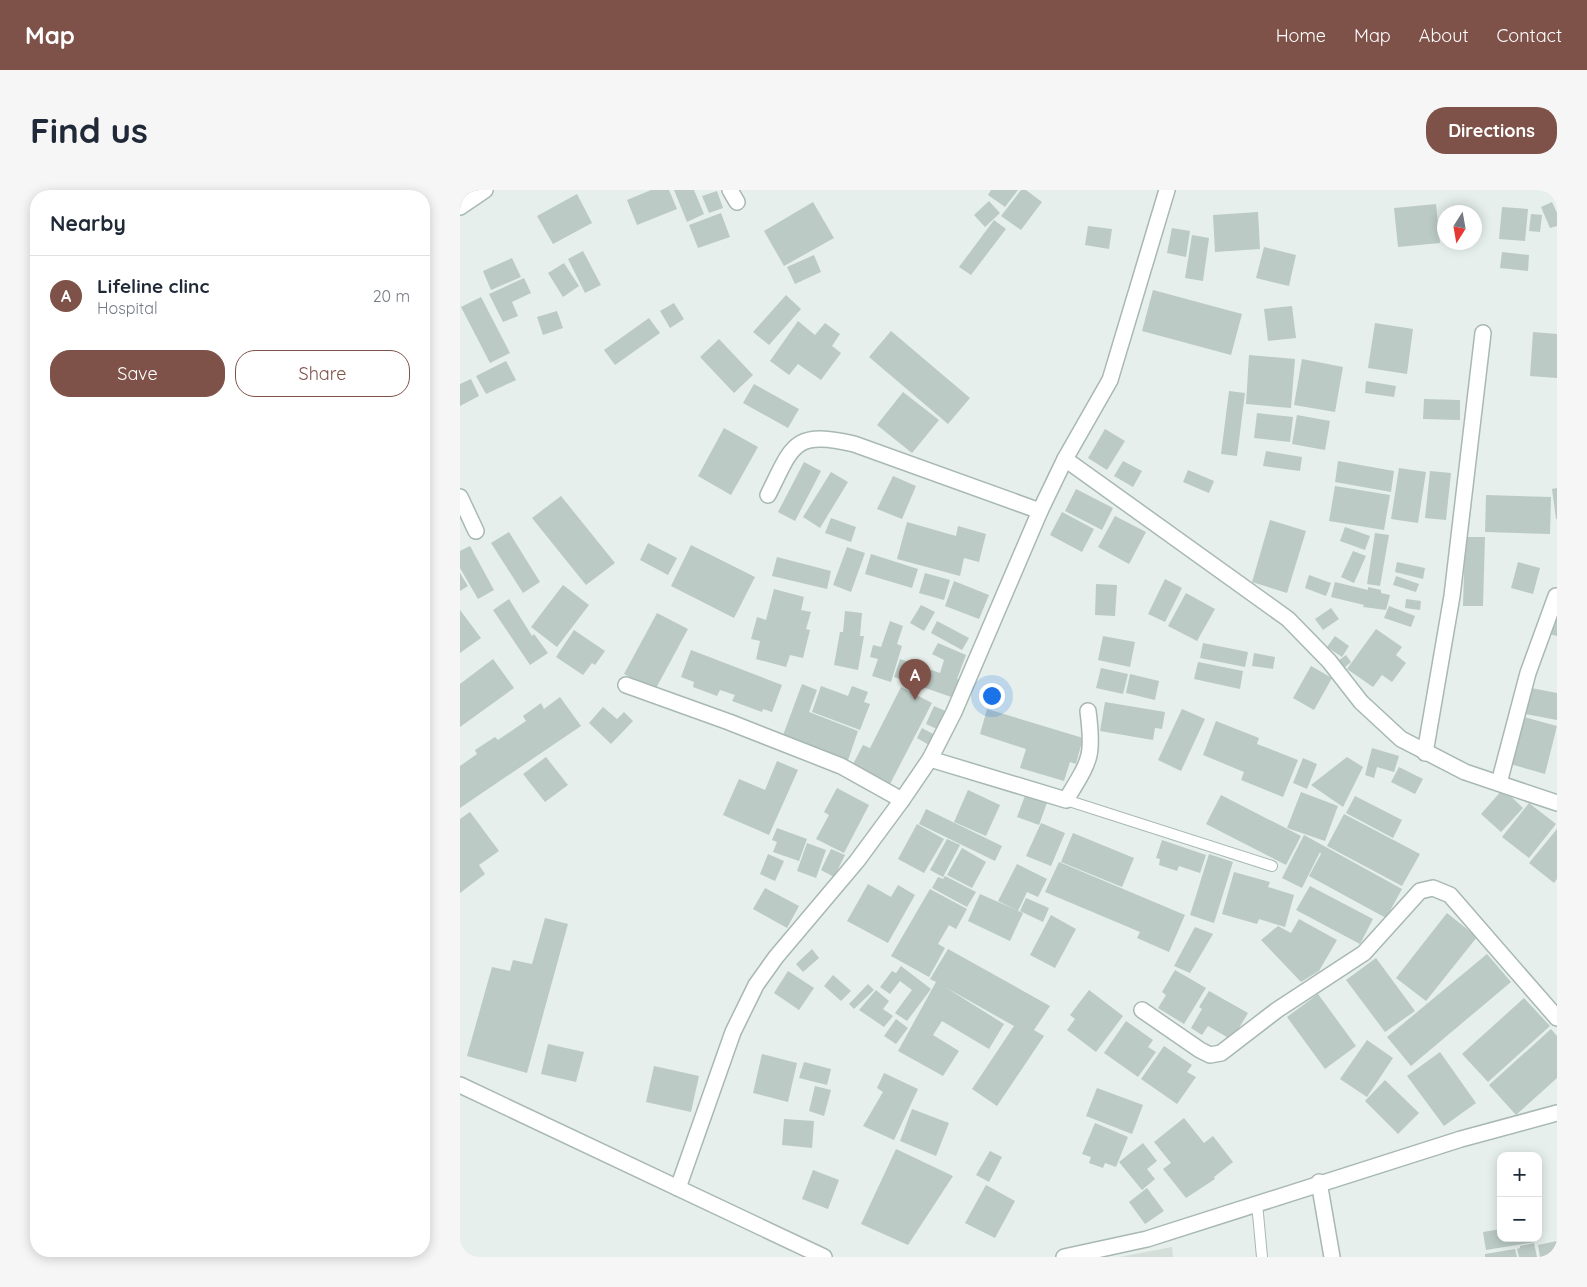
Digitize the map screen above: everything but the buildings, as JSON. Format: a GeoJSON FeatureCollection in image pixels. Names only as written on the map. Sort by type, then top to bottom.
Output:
{"type":"FeatureCollection","features":[{"type":"Feature","properties":{"kind":"street"},"geometry":{"type":"LineString","coordinates":[[460,207],[485,190]]}},
{"type":"Feature","properties":{"kind":"street"},"geometry":{"type":"LineString","coordinates":[[678,1188],[733,1032],[756,985],[857,861],[902,800],[930,759],[954,712],[1040,511],[1065,459],[1110,380],[1167,190]]}},
{"type":"Feature","properties":{"kind":"street"},"geometry":{"type":"LineString","coordinates":[[1425,753],[1452,596],[1483,333]]}},
{"type":"Feature","properties":{"kind":"street"},"geometry":{"type":"LineString","coordinates":[[768,495],[793,448],[805,440],[827,438],[854,444],[1040,511]]}},
{"type":"Feature","properties":{"kind":"street"},"geometry":{"type":"LineString","coordinates":[[1065,459],[1288,619],[1329,661],[1361,702],[1402,739],[1425,753],[1465,772],[1557,803]]}},
{"type":"Feature","properties":{"kind":"street"},"geometry":{"type":"LineString","coordinates":[[460,497],[476,531]]}},
{"type":"Feature","properties":{"kind":"street"},"geometry":{"type":"LineString","coordinates":[[1500,783],[1528,673],[1556,596]]}},
{"type":"Feature","properties":{"kind":"street"},"geometry":{"type":"LineString","coordinates":[[626,685],[729,722],[841,766],[902,800]]}},
{"type":"Feature","properties":{"kind":"street"},"geometry":{"type":"LineString","coordinates":[[930,759],[1066,800],[1088,763],[1092,751],[1088,711]]}},
{"type":"Feature","properties":{"kind":"street"},"geometry":{"type":"LineString","coordinates":[[1142,1010],[1200,1050],[1210,1055],[1221,1054],[1277,1010],[1364,953],[1420,891],[1433,888],[1450,895],[1557,1018]]}},
{"type":"Feature","properties":{"kind":"street"},"geometry":{"type":"LineString","coordinates":[[460,1085],[824,1257]]}},
{"type":"Feature","properties":{"kind":"street"},"geometry":{"type":"LineString","coordinates":[[1064,1257],[1147,1239],[1319,1182],[1461,1139],[1557,1113]]}},
{"type":"Feature","properties":{"kind":"street"},"geometry":{"type":"LineString","coordinates":[[1319,1182],[1332,1257]]}},
{"type":"Feature","properties":{"kind":"lane"},"geometry":{"type":"LineString","coordinates":[[1066,800],[1272,866]]}},
{"type":"Feature","properties":{"kind":"lane"},"geometry":{"type":"LineString","coordinates":[[1257,1203],[1262,1257]]}},
{"type":"Feature","properties":{"kind":"shaded area"},"geometry":{"type":"Polygon","coordinates":[[[1172,1247],[1173,1257],[1119,1257],[1172,1247]]]}},
{"type":"Feature","properties":{"kind":"place","name":"Lifeline clinc"},"geometry":{"type":"Point","coordinates":[915,700]}}]}
